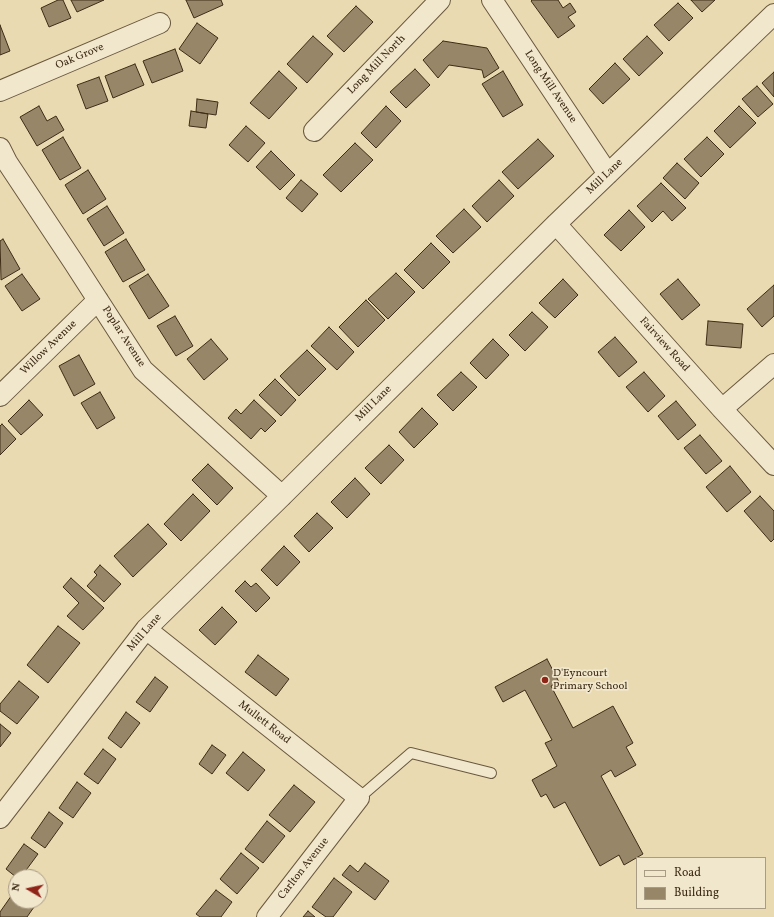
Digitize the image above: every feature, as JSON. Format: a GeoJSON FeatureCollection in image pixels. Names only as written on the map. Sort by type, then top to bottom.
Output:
{"type":"FeatureCollection","features":[{"type":"Feature","properties":{"kind":"street","name":"Long Mill North"},"geometry":{"type":"LineString","coordinates":[[314,131],[440,0]]}},
{"type":"Feature","properties":{"kind":"street","name":"Long Mill Avenue"},"geometry":{"type":"LineString","coordinates":[[492,0],[608,174]]}},
{"type":"Feature","properties":{"kind":"street","name":"Mill Lane"},"geometry":{"type":"LineString","coordinates":[[0,818],[146,629],[556,224],[774,14]]}},
{"type":"Feature","properties":{"kind":"street","name":"Oak Grove"},"geometry":{"type":"LineString","coordinates":[[0,91],[160,23]]}},
{"type":"Feature","properties":{"kind":"street","name":"Poplar Avenue"},"geometry":{"type":"LineString","coordinates":[[0,148],[7,162],[144,370],[282,496]]}},
{"type":"Feature","properties":{"kind":"street","name":"Fairview Road"},"geometry":{"type":"LineString","coordinates":[[556,224],[774,465]]}},
{"type":"Feature","properties":{"kind":"street","name":"Willow Avenue"},"geometry":{"type":"LineString","coordinates":[[0,396],[98,300]]}},
{"type":"Feature","properties":{"kind":"street"},"geometry":{"type":"LineString","coordinates":[[722,409],[774,364]]}},
{"type":"Feature","properties":{"kind":"street","name":"Mullett Road"},"geometry":{"type":"LineString","coordinates":[[146,629],[359,798]]}},
{"type":"Feature","properties":{"kind":"street","name":"Carlton Avenue"},"geometry":{"type":"LineString","coordinates":[[267,917],[359,798]]}},
{"type":"Feature","properties":{"kind":"lane"},"geometry":{"type":"LineString","coordinates":[[359,798],[411,753],[491,773]]}},
{"type":"Feature","properties":{"kind":"building"},"geometry":{"type":"Polygon","coordinates":[[[58,0],[63,0],[71,18],[49,27],[41,8],[58,0]]]}},
{"type":"Feature","properties":{"kind":"building"},"geometry":{"type":"Polygon","coordinates":[[[71,0],[104,0],[77,12],[71,0]]]}},
{"type":"Feature","properties":{"kind":"building"},"geometry":{"type":"Polygon","coordinates":[[[186,0],[221,0],[223,5],[194,18],[186,0]]]}},
{"type":"Feature","properties":{"kind":"building"},"geometry":{"type":"Polygon","coordinates":[[[558,0],[563,8],[570,3],[576,12],[568,17],[575,26],[558,38],[531,1],[558,0]]]}},
{"type":"Feature","properties":{"kind":"building"},"geometry":{"type":"Polygon","coordinates":[[[691,0],[715,0],[702,12],[691,0]]]}},
{"type":"Feature","properties":{"kind":"building"},"geometry":{"type":"Polygon","coordinates":[[[678,3],[693,18],[669,41],[654,25],[678,3]]]}},
{"type":"Feature","properties":{"kind":"building"},"geometry":{"type":"Polygon","coordinates":[[[356,6],[373,22],[344,52],[327,36],[356,6]]]}},
{"type":"Feature","properties":{"kind":"building"},"geometry":{"type":"Polygon","coordinates":[[[197,23],[218,38],[200,64],[179,49],[197,23]]]}},
{"type":"Feature","properties":{"kind":"building"},"geometry":{"type":"Polygon","coordinates":[[[0,25],[10,51],[0,55],[0,25]]]}},
{"type":"Feature","properties":{"kind":"building"},"geometry":{"type":"Polygon","coordinates":[[[313,36],[333,54],[307,83],[287,64],[313,36]]]}},
{"type":"Feature","properties":{"kind":"building"},"geometry":{"type":"Polygon","coordinates":[[[647,36],[663,53],[639,76],[623,59],[647,36]]]}},
{"type":"Feature","properties":{"kind":"building"},"geometry":{"type":"Polygon","coordinates":[[[443,41],[487,48],[499,68],[484,78],[482,70],[449,65],[438,78],[423,60],[443,41]]]}},
{"type":"Feature","properties":{"kind":"building"},"geometry":{"type":"Polygon","coordinates":[[[175,49],[183,71],[152,83],[143,61],[175,49]]]}},
{"type":"Feature","properties":{"kind":"building"},"geometry":{"type":"Polygon","coordinates":[[[615,63],[630,79],[603,104],[589,89],[615,63]]]}},
{"type":"Feature","properties":{"kind":"building"},"geometry":{"type":"Polygon","coordinates":[[[135,64],[144,85],[113,98],[105,76],[135,64]]]}},
{"type":"Feature","properties":{"kind":"building"},"geometry":{"type":"Polygon","coordinates":[[[415,69],[430,85],[406,108],[390,92],[415,69]]]}},
{"type":"Feature","properties":{"kind":"building"},"geometry":{"type":"Polygon","coordinates":[[[279,71],[297,88],[269,119],[250,103],[279,71]]]}},
{"type":"Feature","properties":{"kind":"building"},"geometry":{"type":"Polygon","coordinates":[[[503,71],[523,105],[503,117],[482,84],[503,71]]]}},
{"type":"Feature","properties":{"kind":"building"},"geometry":{"type":"Polygon","coordinates":[[[774,72],[774,97],[762,83],[774,72]]]}},
{"type":"Feature","properties":{"kind":"building"},"geometry":{"type":"Polygon","coordinates":[[[99,77],[108,101],[86,109],[77,85],[99,77]]]}},
{"type":"Feature","properties":{"kind":"building"},"geometry":{"type":"Polygon","coordinates":[[[757,86],[773,104],[758,117],[742,99],[757,86]]]}},
{"type":"Feature","properties":{"kind":"building"},"geometry":{"type":"Polygon","coordinates":[[[197,99],[218,102],[216,115],[196,112],[197,99]]]}},
{"type":"Feature","properties":{"kind":"building"},"geometry":{"type":"Polygon","coordinates":[[[39,106],[47,121],[56,116],[64,130],[37,146],[20,117],[39,106]]]}},
{"type":"Feature","properties":{"kind":"building"},"geometry":{"type":"Polygon","coordinates":[[[386,106],[401,121],[376,148],[361,133],[386,106]]]}},
{"type":"Feature","properties":{"kind":"building"},"geometry":{"type":"Polygon","coordinates":[[[739,106],[756,123],[730,148],[714,131],[739,106]]]}},
{"type":"Feature","properties":{"kind":"building"},"geometry":{"type":"Polygon","coordinates":[[[191,111],[208,114],[206,128],[189,126],[191,111]]]}},
{"type":"Feature","properties":{"kind":"building"},"geometry":{"type":"Polygon","coordinates":[[[246,126],[265,143],[248,162],[229,145],[246,126]]]}},
{"type":"Feature","properties":{"kind":"building"},"geometry":{"type":"Polygon","coordinates":[[[63,137],[81,168],[60,180],[42,150],[63,137]]]}},
{"type":"Feature","properties":{"kind":"building"},"geometry":{"type":"Polygon","coordinates":[[[707,137],[724,154],[701,177],[684,159],[707,137]]]}},
{"type":"Feature","properties":{"kind":"building"},"geometry":{"type":"Polygon","coordinates":[[[538,139],[554,156],[518,189],[502,172],[538,139]]]}},
{"type":"Feature","properties":{"kind":"building"},"geometry":{"type":"Polygon","coordinates":[[[355,143],[373,160],[341,192],[323,175],[355,143]]]}},
{"type":"Feature","properties":{"kind":"building"},"geometry":{"type":"Polygon","coordinates":[[[271,151],[295,175],[280,190],[256,167],[271,151]]]}},
{"type":"Feature","properties":{"kind":"building"},"geometry":{"type":"Polygon","coordinates":[[[677,163],[699,183],[685,199],[663,178],[677,163]]]}},
{"type":"Feature","properties":{"kind":"building"},"geometry":{"type":"Polygon","coordinates":[[[88,170],[106,199],[83,214],[65,185],[88,170]]]}},
{"type":"Feature","properties":{"kind":"building"},"geometry":{"type":"Polygon","coordinates":[[[301,180],[318,194],[302,212],[286,198],[301,180]]]}},
{"type":"Feature","properties":{"kind":"building"},"geometry":{"type":"Polygon","coordinates":[[[499,180],[514,196],[487,222],[472,206],[499,180]]]}},
{"type":"Feature","properties":{"kind":"building"},"geometry":{"type":"Polygon","coordinates":[[[661,183],[686,208],[672,221],[663,211],[652,222],[637,206],[661,183]]]}},
{"type":"Feature","properties":{"kind":"building"},"geometry":{"type":"Polygon","coordinates":[[[107,206],[124,233],[104,246],[87,219],[107,206]]]}},
{"type":"Feature","properties":{"kind":"building"},"geometry":{"type":"Polygon","coordinates":[[[464,209],[481,227],[453,253],[436,236],[464,209]]]}},
{"type":"Feature","properties":{"kind":"building"},"geometry":{"type":"Polygon","coordinates":[[[629,210],[645,227],[621,251],[604,235],[629,210]]]}},
{"type":"Feature","properties":{"kind":"building"},"geometry":{"type":"Polygon","coordinates":[[[3,239],[20,269],[1,280],[0,241],[3,239]]]}},
{"type":"Feature","properties":{"kind":"building"},"geometry":{"type":"Polygon","coordinates":[[[126,239],[145,270],[123,282],[105,252],[126,239]]]}},
{"type":"Feature","properties":{"kind":"building"},"geometry":{"type":"Polygon","coordinates":[[[431,243],[450,262],[423,289],[404,270],[431,243]]]}},
{"type":"Feature","properties":{"kind":"building"},"geometry":{"type":"Polygon","coordinates":[[[396,273],[415,292],[388,319],[368,299],[396,273]]]}},
{"type":"Feature","properties":{"kind":"building"},"geometry":{"type":"Polygon","coordinates":[[[22,274],[40,299],[22,311],[5,286],[22,274]]]}},
{"type":"Feature","properties":{"kind":"building"},"geometry":{"type":"Polygon","coordinates":[[[148,274],[169,306],[149,319],[129,286],[148,274]]]}},
{"type":"Feature","properties":{"kind":"building"},"geometry":{"type":"Polygon","coordinates":[[[563,279],[578,295],[555,318],[539,303],[563,279]]]}},
{"type":"Feature","properties":{"kind":"building"},"geometry":{"type":"Polygon","coordinates":[[[678,279],[700,305],[682,320],[660,294],[678,279]]]}},
{"type":"Feature","properties":{"kind":"building"},"geometry":{"type":"Polygon","coordinates":[[[774,285],[774,316],[762,327],[747,309],[774,285]]]}},
{"type":"Feature","properties":{"kind":"building"},"geometry":{"type":"Polygon","coordinates":[[[366,300],[385,320],[358,347],[339,327],[366,300]]]}},
{"type":"Feature","properties":{"kind":"building"},"geometry":{"type":"Polygon","coordinates":[[[532,312],[548,327],[525,351],[509,335],[532,312]]]}},
{"type":"Feature","properties":{"kind":"building"},"geometry":{"type":"Polygon","coordinates":[[[175,316],[193,346],[176,356],[157,326],[175,316]]]}},
{"type":"Feature","properties":{"kind":"building"},"geometry":{"type":"Polygon","coordinates":[[[708,321],[743,324],[741,348],[706,345],[708,321]]]}},
{"type":"Feature","properties":{"kind":"building"},"geometry":{"type":"Polygon","coordinates":[[[329,327],[354,352],[337,370],[311,346],[329,327]]]}},
{"type":"Feature","properties":{"kind":"building"},"geometry":{"type":"Polygon","coordinates":[[[615,337],[637,362],[619,377],[598,352],[615,337]]]}},
{"type":"Feature","properties":{"kind":"building"},"geometry":{"type":"Polygon","coordinates":[[[211,339],[228,359],[204,380],[187,359],[211,339]]]}},
{"type":"Feature","properties":{"kind":"building"},"geometry":{"type":"Polygon","coordinates":[[[493,339],[509,355],[486,379],[470,363],[493,339]]]}},
{"type":"Feature","properties":{"kind":"building"},"geometry":{"type":"Polygon","coordinates":[[[307,350],[326,369],[299,396],[280,376],[307,350]]]}},
{"type":"Feature","properties":{"kind":"building"},"geometry":{"type":"Polygon","coordinates":[[[79,355],[95,384],[74,396],[59,366],[79,355]]]}},
{"type":"Feature","properties":{"kind":"building"},"geometry":{"type":"Polygon","coordinates":[[[461,372],[477,387],[453,411],[437,395],[461,372]]]}},
{"type":"Feature","properties":{"kind":"building"},"geometry":{"type":"Polygon","coordinates":[[[644,372],[665,396],[648,412],[626,387],[644,372]]]}},
{"type":"Feature","properties":{"kind":"building"},"geometry":{"type":"Polygon","coordinates":[[[275,379],[296,400],[281,416],[259,395],[275,379]]]}},
{"type":"Feature","properties":{"kind":"building"},"geometry":{"type":"Polygon","coordinates":[[[100,392],[115,418],[97,429],[81,403],[100,392]]]}},
{"type":"Feature","properties":{"kind":"building"},"geometry":{"type":"Polygon","coordinates":[[[29,400],[43,415],[21,435],[8,421],[29,400]]]}},
{"type":"Feature","properties":{"kind":"building"},"geometry":{"type":"Polygon","coordinates":[[[254,400],[276,421],[265,432],[261,428],[251,439],[228,418],[236,409],[241,414],[254,400]]]}},
{"type":"Feature","properties":{"kind":"building"},"geometry":{"type":"Polygon","coordinates":[[[676,401],[696,425],[678,440],[658,416],[676,401]]]}},
{"type":"Feature","properties":{"kind":"building"},"geometry":{"type":"Polygon","coordinates":[[[422,408],[438,424],[414,448],[399,432],[422,408]]]}},
{"type":"Feature","properties":{"kind":"building"},"geometry":{"type":"Polygon","coordinates":[[[2,424],[16,439],[0,455],[0,426],[2,424]]]}},
{"type":"Feature","properties":{"kind":"building"},"geometry":{"type":"Polygon","coordinates":[[[700,435],[722,461],[706,474],[684,448],[700,435]]]}},
{"type":"Feature","properties":{"kind":"building"},"geometry":{"type":"Polygon","coordinates":[[[389,445],[404,460],[381,484],[365,468],[389,445]]]}},
{"type":"Feature","properties":{"kind":"building"},"geometry":{"type":"Polygon","coordinates":[[[208,464],[233,488],[217,505],[192,480],[208,464]]]}},
{"type":"Feature","properties":{"kind":"building"},"geometry":{"type":"Polygon","coordinates":[[[730,466],[751,492],[727,512],[706,487],[730,466]]]}},
{"type":"Feature","properties":{"kind":"building"},"geometry":{"type":"Polygon","coordinates":[[[355,478],[370,494],[347,518],[331,502],[355,478]]]}},
{"type":"Feature","properties":{"kind":"building"},"geometry":{"type":"Polygon","coordinates":[[[193,494],[210,511],[181,541],[164,524],[193,494]]]}},
{"type":"Feature","properties":{"kind":"building"},"geometry":{"type":"Polygon","coordinates":[[[760,496],[774,511],[774,539],[771,542],[744,511],[760,496]]]}},
{"type":"Feature","properties":{"kind":"building"},"geometry":{"type":"Polygon","coordinates":[[[317,513],[333,528],[309,552],[294,536],[317,513]]]}},
{"type":"Feature","properties":{"kind":"building"},"geometry":{"type":"Polygon","coordinates":[[[148,524],[167,544],[133,577],[114,556],[148,524]]]}},
{"type":"Feature","properties":{"kind":"building"},"geometry":{"type":"Polygon","coordinates":[[[284,546],[300,562],[277,586],[261,570],[284,546]]]}},
{"type":"Feature","properties":{"kind":"building"},"geometry":{"type":"Polygon","coordinates":[[[100,565],[121,584],[104,602],[87,586],[97,575],[94,572],[100,565]]]}},
{"type":"Feature","properties":{"kind":"building"},"geometry":{"type":"Polygon","coordinates":[[[71,578],[104,608],[83,630],[67,616],[79,603],[63,587],[71,578]]]}},
{"type":"Feature","properties":{"kind":"building"},"geometry":{"type":"Polygon","coordinates":[[[245,581],[251,587],[256,583],[270,598],[256,612],[235,591],[245,581]]]}},
{"type":"Feature","properties":{"kind":"building"},"geometry":{"type":"Polygon","coordinates":[[[222,607],[237,622],[215,645],[199,630],[222,607]]]}},
{"type":"Feature","properties":{"kind":"building"},"geometry":{"type":"Polygon","coordinates":[[[58,626],[80,643],[48,683],[27,665],[58,626]]]}},
{"type":"Feature","properties":{"kind":"building"},"geometry":{"type":"Polygon","coordinates":[[[258,655],[289,679],[276,696],[245,672],[258,655]]]}},
{"type":"Feature","properties":{"kind":"building"},"geometry":{"type":"Polygon","coordinates":[[[547,659],[559,682],[551,686],[573,728],[613,706],[633,743],[626,747],[636,765],[615,777],[611,770],[601,776],[643,854],[624,865],[619,855],[600,866],[565,802],[554,808],[546,794],[541,797],[532,780],[557,766],[545,743],[552,740],[525,690],[503,702],[495,687],[547,659]]]}},
{"type":"Feature","properties":{"kind":"building"},"geometry":{"type":"Polygon","coordinates":[[[155,677],[168,687],[150,712],[136,702],[155,677]]]}},
{"type":"Feature","properties":{"kind":"building"},"geometry":{"type":"Polygon","coordinates":[[[19,681],[39,697],[17,724],[0,711],[0,704],[19,681]]]}},
{"type":"Feature","properties":{"kind":"building"},"geometry":{"type":"Polygon","coordinates":[[[126,712],[140,723],[121,748],[108,738],[126,712]]]}},
{"type":"Feature","properties":{"kind":"building"},"geometry":{"type":"Polygon","coordinates":[[[0,724],[11,733],[0,747],[0,724]]]}},
{"type":"Feature","properties":{"kind":"building"},"geometry":{"type":"Polygon","coordinates":[[[212,745],[226,755],[212,774],[199,764],[212,745]]]}},
{"type":"Feature","properties":{"kind":"building"},"geometry":{"type":"Polygon","coordinates":[[[103,749],[116,759],[98,784],[84,774],[103,749]]]}},
{"type":"Feature","properties":{"kind":"building"},"geometry":{"type":"Polygon","coordinates":[[[243,752],[265,770],[248,791],[226,773],[243,752]]]}},
{"type":"Feature","properties":{"kind":"building"},"geometry":{"type":"Polygon","coordinates":[[[77,782],[91,793],[73,818],[59,808],[77,782]]]}},
{"type":"Feature","properties":{"kind":"building"},"geometry":{"type":"Polygon","coordinates":[[[294,785],[315,802],[290,832],[269,815],[294,785]]]}},
{"type":"Feature","properties":{"kind":"building"},"geometry":{"type":"Polygon","coordinates":[[[49,812],[63,823],[45,848],[31,838],[49,812]]]}},
{"type":"Feature","properties":{"kind":"building"},"geometry":{"type":"Polygon","coordinates":[[[267,821],[285,836],[263,863],[245,849],[267,821]]]}},
{"type":"Feature","properties":{"kind":"building"},"geometry":{"type":"Polygon","coordinates":[[[24,844],[38,854],[27,869],[8,869],[8,871],[6,869],[24,844]]]}},
{"type":"Feature","properties":{"kind":"building"},"geometry":{"type":"Polygon","coordinates":[[[241,853],[259,868],[237,894],[220,879],[241,853]]]}},
{"type":"Feature","properties":{"kind":"building"},"geometry":{"type":"Polygon","coordinates":[[[365,863],[389,881],[375,900],[342,875],[350,865],[358,872],[365,863]]]}},
{"type":"Feature","properties":{"kind":"building"},"geometry":{"type":"Polygon","coordinates":[[[334,878],[352,892],[333,917],[326,917],[312,907],[334,878]]]}},
{"type":"Feature","properties":{"kind":"building"},"geometry":{"type":"Polygon","coordinates":[[[216,890],[232,902],[221,917],[200,917],[196,914],[216,890]]]}},
{"type":"Feature","properties":{"kind":"building"},"geometry":{"type":"Polygon","coordinates":[[[8,901],[8,909],[33,909],[27,917],[0,917],[0,912],[8,901]]]}},
{"type":"Feature","properties":{"kind":"building"},"geometry":{"type":"Polygon","coordinates":[[[308,911],[315,917],[303,917],[308,911]]]}},
{"type":"Feature","properties":{"kind":"place","name":"D'Eyncourt Primary School"},"geometry":{"type":"Point","coordinates":[545,680]}}]}
